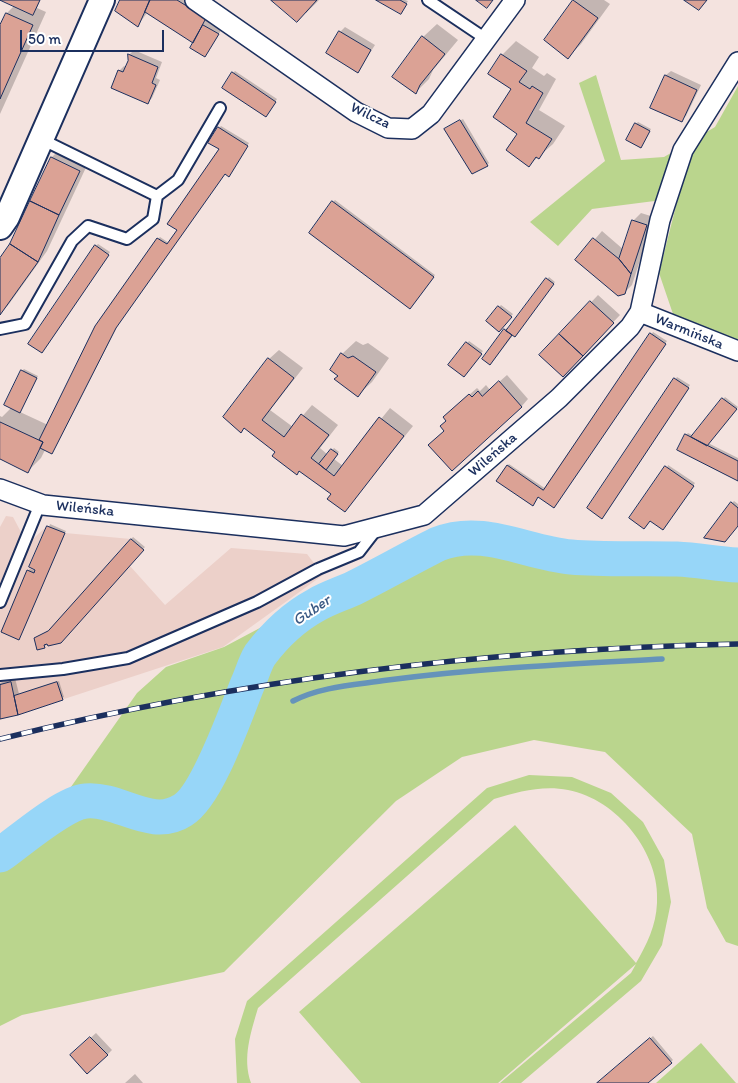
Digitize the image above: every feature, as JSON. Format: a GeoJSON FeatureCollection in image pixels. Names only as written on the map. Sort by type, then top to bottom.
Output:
{"type":"FeatureCollection","features":[{"type":"Feature","properties":{"kind":"street"},"geometry":{"type":"LineString","coordinates":[[0,227],[7,217],[102,0]]}},
{"type":"Feature","properties":{"kind":"street","name":"Wilcza"},"geometry":{"type":"LineString","coordinates":[[195,0],[356,112],[388,128],[412,129],[431,114],[515,0]]}},
{"type":"Feature","properties":{"kind":"street","name":"Wileńska"},"geometry":{"type":"LineString","coordinates":[[0,489],[42,504],[344,536],[377,529],[424,515],[559,398],[630,327],[640,312],[660,220],[683,150],[738,62]]}},
{"type":"Feature","properties":{"kind":"street","name":"Warmińska"},"geometry":{"type":"LineString","coordinates":[[640,312],[738,351]]}},
{"type":"Feature","properties":{"kind":"lane"},"geometry":{"type":"LineString","coordinates":[[428,0],[486,39]]}},
{"type":"Feature","properties":{"kind":"lane"},"geometry":{"type":"LineString","coordinates":[[0,329],[25,324],[72,241],[88,226],[127,239],[153,219],[156,196],[178,180],[220,108]]}},
{"type":"Feature","properties":{"kind":"lane"},"geometry":{"type":"LineString","coordinates":[[41,139],[156,196]]}},
{"type":"Feature","properties":{"kind":"lane"},"geometry":{"type":"LineString","coordinates":[[0,602],[42,504]]}},
{"type":"Feature","properties":{"kind":"lane"},"geometry":{"type":"LineString","coordinates":[[0,675],[63,669],[128,658],[257,602],[318,569],[359,552],[377,529]]}},
{"type":"Feature","properties":{"kind":"shaded area"},"geometry":{"type":"Polygon","coordinates":[[[6,516],[13,517],[22,534],[34,538],[47,526],[65,533],[131,539],[144,550],[130,566],[165,605],[231,548],[307,554],[323,575],[223,647],[0,720],[0,527],[6,516]]]}},
{"type":"Feature","properties":{"kind":"green space"},"geometry":{"type":"Polygon","coordinates":[[[596,75],[621,160],[664,157],[715,127],[738,86],[738,340],[673,314],[659,273],[678,198],[592,209],[558,246],[530,222],[605,161],[579,83],[596,75]]]}},
{"type":"Feature","properties":{"kind":"green space"},"geometry":{"type":"Polygon","coordinates":[[[487,533],[528,537],[692,570],[738,569],[738,946],[726,942],[707,908],[692,834],[605,752],[534,740],[462,757],[396,801],[224,972],[22,1015],[0,1026],[0,841],[47,821],[137,693],[166,667],[224,647],[390,559],[447,541],[487,533]]]}},
{"type":"Feature","properties":{"kind":"green space"},"geometry":{"type":"Polygon","coordinates":[[[529,775],[572,777],[611,793],[643,822],[664,860],[671,902],[662,945],[641,981],[521,1083],[500,1083],[631,973],[636,964],[498,1083],[361,1083],[299,1012],[515,825],[636,963],[650,934],[655,919],[657,903],[656,884],[652,866],[644,848],[619,817],[586,795],[568,790],[549,788],[512,794],[494,799],[258,1008],[247,1055],[248,1074],[251,1083],[237,1083],[235,1039],[247,1001],[487,788],[529,775]]]}},
{"type":"Feature","properties":{"kind":"green space"},"geometry":{"type":"Polygon","coordinates":[[[701,1043],[736,1083],[656,1083],[701,1043]]]}},
{"type":"Feature","properties":{"kind":"building"},"geometry":{"type":"Polygon","coordinates":[[[0,0],[40,0],[33,15],[0,0]]]}},
{"type":"Feature","properties":{"kind":"building"},"geometry":{"type":"Polygon","coordinates":[[[120,0],[150,0],[138,27],[115,11],[120,0]]]}},
{"type":"Feature","properties":{"kind":"building"},"geometry":{"type":"Polygon","coordinates":[[[150,0],[177,0],[206,18],[193,43],[145,12],[150,0]]]}},
{"type":"Feature","properties":{"kind":"building"},"geometry":{"type":"Polygon","coordinates":[[[271,0],[317,0],[297,22],[271,0]]]}},
{"type":"Feature","properties":{"kind":"building"},"geometry":{"type":"Polygon","coordinates":[[[376,0],[400,0],[407,4],[401,14],[376,0]]]}},
{"type":"Feature","properties":{"kind":"building"},"geometry":{"type":"Polygon","coordinates":[[[476,0],[493,0],[487,8],[476,0]]]}},
{"type":"Feature","properties":{"kind":"building"},"geometry":{"type":"Polygon","coordinates":[[[573,0],[598,18],[568,59],[544,40],[573,0]]]}},
{"type":"Feature","properties":{"kind":"building"},"geometry":{"type":"Polygon","coordinates":[[[684,0],[707,0],[699,10],[684,0]]]}},
{"type":"Feature","properties":{"kind":"building"},"geometry":{"type":"Polygon","coordinates":[[[6,13],[33,25],[0,99],[0,25],[6,13]]]}},
{"type":"Feature","properties":{"kind":"building"},"geometry":{"type":"Polygon","coordinates":[[[203,25],[219,34],[205,57],[190,48],[203,25]]]}},
{"type":"Feature","properties":{"kind":"building"},"geometry":{"type":"Polygon","coordinates":[[[339,31],[371,50],[358,73],[326,53],[339,31]]]}},
{"type":"Feature","properties":{"kind":"building"},"geometry":{"type":"Polygon","coordinates":[[[422,36],[445,54],[420,85],[416,94],[392,77],[422,36]]]}},
{"type":"Feature","properties":{"kind":"building"},"geometry":{"type":"Polygon","coordinates":[[[128,54],[158,67],[152,83],[156,85],[148,104],[111,88],[118,70],[123,72],[128,61],[128,54]]]}},
{"type":"Feature","properties":{"kind":"building"},"geometry":{"type":"Polygon","coordinates":[[[501,54],[527,71],[519,82],[530,89],[532,86],[543,93],[526,123],[552,139],[539,159],[536,157],[529,167],[506,150],[517,134],[493,117],[511,89],[488,74],[501,54]]]}},
{"type":"Feature","properties":{"kind":"building"},"geometry":{"type":"Polygon","coordinates":[[[232,72],[276,102],[266,117],[222,88],[232,72]]]}},
{"type":"Feature","properties":{"kind":"building"},"geometry":{"type":"Polygon","coordinates":[[[665,75],[697,90],[682,122],[650,108],[665,75]]]}},
{"type":"Feature","properties":{"kind":"building"},"geometry":{"type":"Polygon","coordinates":[[[460,120],[488,166],[472,174],[444,129],[460,120]]]}},
{"type":"Feature","properties":{"kind":"building"},"geometry":{"type":"Polygon","coordinates":[[[635,123],[650,131],[641,148],[626,140],[635,123]]]}},
{"type":"Feature","properties":{"kind":"building"},"geometry":{"type":"Polygon","coordinates":[[[218,127],[248,146],[229,177],[225,174],[116,328],[52,454],[40,448],[43,442],[39,440],[95,326],[157,238],[167,244],[177,230],[167,224],[219,149],[208,143],[218,127]]]}},
{"type":"Feature","properties":{"kind":"building"},"geometry":{"type":"Polygon","coordinates":[[[51,157],[80,171],[59,215],[30,201],[51,157]]]}},
{"type":"Feature","properties":{"kind":"building"},"geometry":{"type":"Polygon","coordinates":[[[30,201],[59,215],[38,262],[10,244],[30,201]]]}},
{"type":"Feature","properties":{"kind":"building"},"geometry":{"type":"Polygon","coordinates":[[[332,201],[434,277],[410,309],[309,233],[332,201]]]}},
{"type":"Feature","properties":{"kind":"building"},"geometry":{"type":"Polygon","coordinates":[[[632,220],[647,225],[631,274],[619,259],[632,220]]]}},
{"type":"Feature","properties":{"kind":"building"},"geometry":{"type":"Polygon","coordinates":[[[593,238],[619,259],[631,274],[625,294],[618,296],[575,260],[593,238]]]}},
{"type":"Feature","properties":{"kind":"building"},"geometry":{"type":"Polygon","coordinates":[[[10,244],[38,262],[0,315],[0,258],[10,244]]]}},
{"type":"Feature","properties":{"kind":"building"},"geometry":{"type":"Polygon","coordinates":[[[95,245],[109,255],[42,353],[28,344],[95,245]]]}},
{"type":"Feature","properties":{"kind":"building"},"geometry":{"type":"Polygon","coordinates":[[[546,278],[554,284],[515,337],[506,331],[546,278]]]}},
{"type":"Feature","properties":{"kind":"building"},"geometry":{"type":"Polygon","coordinates":[[[590,301],[614,323],[583,356],[559,334],[590,301]]]}},
{"type":"Feature","properties":{"kind":"building"},"geometry":{"type":"Polygon","coordinates":[[[498,306],[512,317],[499,332],[486,321],[498,306]]]}},
{"type":"Feature","properties":{"kind":"building"},"geometry":{"type":"Polygon","coordinates":[[[504,329],[512,335],[490,365],[482,359],[504,329]]]}},
{"type":"Feature","properties":{"kind":"building"},"geometry":{"type":"Polygon","coordinates":[[[650,333],[666,344],[554,508],[538,497],[533,506],[496,481],[507,465],[543,490],[650,333]]]}},
{"type":"Feature","properties":{"kind":"building"},"geometry":{"type":"Polygon","coordinates":[[[559,334],[583,356],[563,377],[539,355],[559,334]]]}},
{"type":"Feature","properties":{"kind":"building"},"geometry":{"type":"Polygon","coordinates":[[[466,342],[482,354],[464,377],[448,365],[466,342]]]}},
{"type":"Feature","properties":{"kind":"building"},"geometry":{"type":"Polygon","coordinates":[[[341,353],[348,358],[353,356],[376,372],[358,397],[334,379],[338,376],[330,370],[341,353]]]}},
{"type":"Feature","properties":{"kind":"building"},"geometry":{"type":"Polygon","coordinates":[[[268,358],[294,378],[262,420],[284,437],[301,414],[329,435],[311,458],[334,476],[379,417],[404,436],[345,512],[327,499],[331,494],[299,471],[297,475],[272,456],[275,452],[244,428],[241,433],[223,417],[268,358]]]}},
{"type":"Feature","properties":{"kind":"building"},"geometry":{"type":"Polygon","coordinates":[[[21,370],[37,378],[20,413],[4,405],[21,370]]]}},
{"type":"Feature","properties":{"kind":"building"},"geometry":{"type":"Polygon","coordinates":[[[674,378],[689,388],[602,519],[587,508],[674,378]]]}},
{"type":"Feature","properties":{"kind":"building"},"geometry":{"type":"Polygon","coordinates":[[[499,381],[522,407],[452,471],[428,445],[444,431],[440,426],[446,421],[443,417],[469,394],[472,397],[478,391],[482,396],[499,381]]]}},
{"type":"Feature","properties":{"kind":"building"},"geometry":{"type":"Polygon","coordinates":[[[722,398],[737,409],[707,446],[691,437],[722,398]]]}},
{"type":"Feature","properties":{"kind":"building"},"geometry":{"type":"Polygon","coordinates":[[[0,422],[43,442],[28,473],[0,459],[0,422]]]}},
{"type":"Feature","properties":{"kind":"building"},"geometry":{"type":"Polygon","coordinates":[[[685,434],[738,461],[738,481],[677,450],[685,434]]]}},
{"type":"Feature","properties":{"kind":"building"},"geometry":{"type":"Polygon","coordinates":[[[331,449],[338,454],[326,470],[319,464],[331,449]]]}},
{"type":"Feature","properties":{"kind":"building"},"geometry":{"type":"Polygon","coordinates":[[[665,466],[694,486],[663,530],[650,521],[644,529],[629,518],[665,466]]]}},
{"type":"Feature","properties":{"kind":"building"},"geometry":{"type":"Polygon","coordinates":[[[731,502],[738,508],[738,526],[725,542],[704,538],[731,502]]]}},
{"type":"Feature","properties":{"kind":"building"},"geometry":{"type":"Polygon","coordinates":[[[47,526],[65,533],[19,640],[1,632],[27,570],[34,573],[35,570],[29,567],[47,526]]]}},
{"type":"Feature","properties":{"kind":"building"},"geometry":{"type":"Polygon","coordinates":[[[131,539],[144,550],[61,643],[48,646],[47,644],[44,645],[45,648],[37,650],[34,638],[48,631],[131,539]]]}},
{"type":"Feature","properties":{"kind":"building"},"geometry":{"type":"Polygon","coordinates":[[[11,682],[18,715],[0,719],[0,685],[11,682]]]}},
{"type":"Feature","properties":{"kind":"building"},"geometry":{"type":"Polygon","coordinates":[[[57,682],[63,700],[18,715],[14,696],[57,682]]]}},
{"type":"Feature","properties":{"kind":"building"},"geometry":{"type":"Polygon","coordinates":[[[90,1037],[108,1055],[87,1074],[70,1055],[90,1037]]]}},
{"type":"Feature","properties":{"kind":"building"},"geometry":{"type":"Polygon","coordinates":[[[650,1038],[672,1063],[648,1083],[597,1083],[650,1038]]]}},
{"type":"Feature","properties":{"kind":"waterway","name":"Guber"},"geometry":{"type":"LineString","coordinates":[[0,855],[54,815],[77,803],[99,801],[147,816],[159,817],[171,816],[183,810],[202,788],[211,771],[229,732],[258,658],[279,634],[300,615],[316,605],[354,588],[438,544],[455,539],[488,539],[554,555],[571,557],[677,559],[738,565]]}},
{"type":"Feature","properties":{"kind":"waterway"},"geometry":{"type":"LineString","coordinates":[[293,701],[327,689],[456,672],[662,659]]}},
{"type":"Feature","properties":{"kind":"waterway"},"geometry":{"type":"LineString","coordinates":[[224,739],[235,740]]}},
{"type":"Feature","properties":{"kind":"railway"},"geometry":{"type":"LineString","coordinates":[[0,739],[182,700],[366,671],[459,660],[552,653],[738,644]]}}]}
